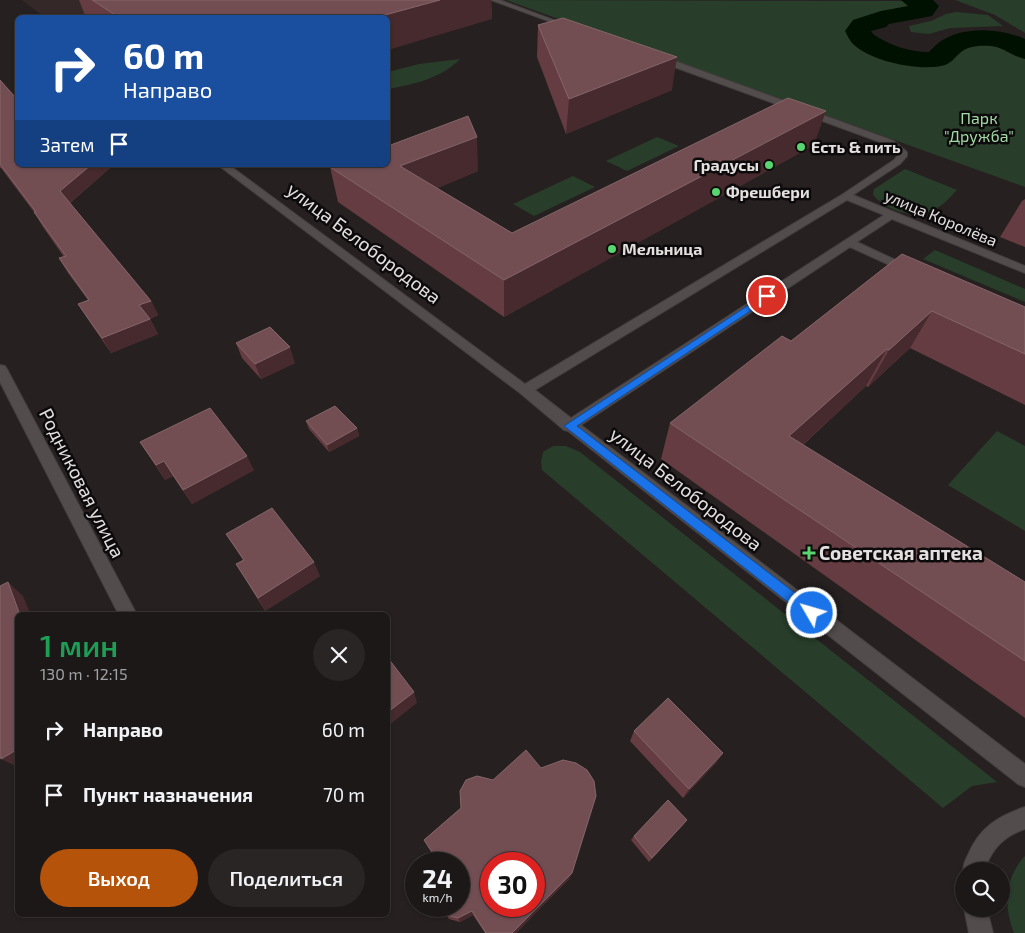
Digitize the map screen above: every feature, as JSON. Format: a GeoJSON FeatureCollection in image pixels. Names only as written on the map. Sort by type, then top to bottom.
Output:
{"type":"FeatureCollection","features":[{"type":"Feature","properties":{"kind":"street"},"geometry":{"type":"LineString","coordinates":[[494,0],[582,31]]}},
{"type":"Feature","properties":{"kind":"street"},"geometry":{"type":"LineString","coordinates":[[94,15],[116,10]]}},
{"type":"Feature","properties":{"kind":"street"},"geometry":{"type":"LineString","coordinates":[[525,390],[846,196],[897,162],[904,154],[892,143],[646,54]]}},
{"type":"Feature","properties":{"kind":"street","name":"улица Белобородова"},"geometry":{"type":"LineString","coordinates":[[226,167],[525,390],[1025,777]]}},
{"type":"Feature","properties":{"kind":"street","name":"улица Королёва"},"geometry":{"type":"LineString","coordinates":[[846,196],[1025,270]]}},
{"type":"Feature","properties":{"kind":"street"},"geometry":{"type":"LineString","coordinates":[[570,426],[891,215]]}},
{"type":"Feature","properties":{"kind":"street"},"geometry":{"type":"LineString","coordinates":[[849,242],[919,274]]}},
{"type":"Feature","properties":{"kind":"street","name":"Родниковая улица"},"geometry":{"type":"LineString","coordinates":[[0,369],[126,612]]}},
{"type":"Feature","properties":{"kind":"street"},"geometry":{"type":"LineString","coordinates":[[977,862],[980,851],[988,838],[998,828],[1025,818]]}},
{"type":"Feature","properties":{"kind":"street"},"geometry":{"type":"LineString","coordinates":[[977,917],[981,933]]}},
{"type":"Feature","properties":{"kind":"shaded area"},"geometry":{"type":"Polygon","coordinates":[[[22,0],[146,0],[80,15],[41,15],[22,0]]]}},
{"type":"Feature","properties":{"kind":"green space","name":"Парк \"Дружба\""},"geometry":{"type":"Polygon","coordinates":[[[506,0],[910,1],[920,6],[876,13],[860,20],[854,26],[872,46],[928,63],[944,61],[951,57],[956,46],[985,40],[1002,41],[1010,44],[1025,58],[1025,187],[506,0]]]}},
{"type":"Feature","properties":{"kind":"green space"},"geometry":{"type":"Polygon","coordinates":[[[955,0],[1025,0],[1025,33],[995,15],[955,0]]]}},
{"type":"Feature","properties":{"kind":"green space"},"geometry":{"type":"Polygon","coordinates":[[[956,12],[988,15],[1003,26],[950,28],[929,34],[911,32],[909,26],[956,12]]]}},
{"type":"Feature","properties":{"kind":"green space"},"geometry":{"type":"Polygon","coordinates":[[[460,59],[453,66],[436,76],[417,83],[390,89],[390,71],[419,64],[460,59]]]}},
{"type":"Feature","properties":{"kind":"green space"},"geometry":{"type":"Polygon","coordinates":[[[657,137],[679,146],[627,171],[606,161],[657,137]]]}},
{"type":"Feature","properties":{"kind":"green space"},"geometry":{"type":"Polygon","coordinates":[[[905,169],[957,190],[943,204],[929,212],[912,214],[894,210],[873,195],[874,189],[905,169]]]}},
{"type":"Feature","properties":{"kind":"green space"},"geometry":{"type":"Polygon","coordinates":[[[573,176],[595,187],[534,216],[513,204],[573,176]]]}},
{"type":"Feature","properties":{"kind":"green space"},"geometry":{"type":"Polygon","coordinates":[[[935,250],[1025,289],[1025,302],[923,259],[935,250]]]}},
{"type":"Feature","properties":{"kind":"green space"},"geometry":{"type":"Polygon","coordinates":[[[997,431],[1025,446],[1025,531],[948,485],[997,431]]]}},
{"type":"Feature","properties":{"kind":"green space"},"geometry":{"type":"Polygon","coordinates":[[[553,446],[566,446],[580,452],[997,782],[972,786],[943,808],[542,470],[543,452],[553,446]]]}},
{"type":"Feature","properties":{"kind":"green space"},"geometry":{"type":"Polygon","coordinates":[[[1025,856],[1025,933],[1014,933],[1009,917],[1010,882],[1018,864],[1025,856]]]}},
{"type":"Feature","properties":{"kind":"building"},"geometry":{"type":"Polygon","coordinates":[[[92,0],[440,0],[385,15],[115,15],[92,0]]]}},
{"type":"Feature","properties":{"kind":"building"},"geometry":{"type":"Polygon","coordinates":[[[563,18],[677,57],[569,99],[538,25],[563,18]]]}},
{"type":"Feature","properties":{"kind":"building"},"geometry":{"type":"Polygon","coordinates":[[[0,80],[15,97],[15,167],[89,167],[60,191],[151,301],[139,305],[150,319],[102,338],[78,304],[89,300],[59,258],[66,256],[0,164],[0,80]]]}},
{"type":"Feature","properties":{"kind":"building"},"geometry":{"type":"Polygon","coordinates":[[[788,98],[826,111],[504,280],[330,167],[390,167],[390,145],[468,116],[477,137],[400,166],[512,233],[788,98]]]}},
{"type":"Feature","properties":{"kind":"building"},"geometry":{"type":"Polygon","coordinates":[[[902,254],[1025,307],[1025,354],[932,311],[789,436],[1025,582],[1025,661],[670,423],[782,336],[791,341],[902,254]]]}},
{"type":"Feature","properties":{"kind":"building"},"geometry":{"type":"Polygon","coordinates":[[[270,327],[290,347],[255,364],[236,343],[270,327]]]}},
{"type":"Feature","properties":{"kind":"building"},"geometry":{"type":"Polygon","coordinates":[[[335,406],[357,428],[327,445],[306,421],[335,406]]]}},
{"type":"Feature","properties":{"kind":"building"},"geometry":{"type":"Polygon","coordinates":[[[210,408],[247,456],[183,490],[164,461],[156,465],[140,442],[210,408]]]}},
{"type":"Feature","properties":{"kind":"building"},"geometry":{"type":"Polygon","coordinates":[[[272,508],[314,562],[258,598],[236,564],[244,560],[226,534],[272,508]]]}},
{"type":"Feature","properties":{"kind":"building"},"geometry":{"type":"Polygon","coordinates":[[[8,582],[19,612],[15,612],[15,751],[1,759],[0,755],[0,586],[8,582]]]}},
{"type":"Feature","properties":{"kind":"building"},"geometry":{"type":"Polygon","coordinates":[[[390,661],[414,692],[390,710],[390,661]]]}},
{"type":"Feature","properties":{"kind":"building"},"geometry":{"type":"Polygon","coordinates":[[[668,698],[723,753],[689,789],[634,731],[668,698]]]}},
{"type":"Feature","properties":{"kind":"building"},"geometry":{"type":"Polygon","coordinates":[[[526,750],[541,768],[563,760],[576,763],[587,770],[594,781],[596,796],[572,873],[545,900],[545,852],[480,852],[480,917],[528,917],[512,933],[486,933],[472,911],[470,912],[470,852],[432,852],[424,840],[461,808],[460,791],[466,780],[477,776],[493,780],[526,750]]]}},
{"type":"Feature","properties":{"kind":"building"},"geometry":{"type":"Polygon","coordinates":[[[668,800],[687,820],[652,858],[634,836],[668,800]]]}},
{"type":"Feature","properties":{"kind":"waterway"},"geometry":{"type":"LineString","coordinates":[[913,0],[927,6],[923,11],[881,18],[877,22],[862,25],[858,31],[862,38],[870,44],[889,52],[922,60],[938,58],[949,47],[957,43],[966,40],[988,38],[1010,42],[1018,45],[1025,51]]}},
{"type":"Feature","properties":{"kind":"place","name":"Есть & пить"},"geometry":{"type":"Point","coordinates":[801,147]}},
{"type":"Feature","properties":{"kind":"place","name":"Градусы"},"geometry":{"type":"Point","coordinates":[769,165]}},
{"type":"Feature","properties":{"kind":"place","name":"Фрешбери"},"geometry":{"type":"Point","coordinates":[716,192]}},
{"type":"Feature","properties":{"kind":"place","name":"Мельница"},"geometry":{"type":"Point","coordinates":[612,249]}},
{"type":"Feature","properties":{"kind":"place","name":"Советская аптека"},"geometry":{"type":"Point","coordinates":[809,553]}},
{"type":"Feature","properties":{"kind":"route"},"geometry":{"type":"LineString","coordinates":[[767,296],[570,426],[812,613]]}}]}
